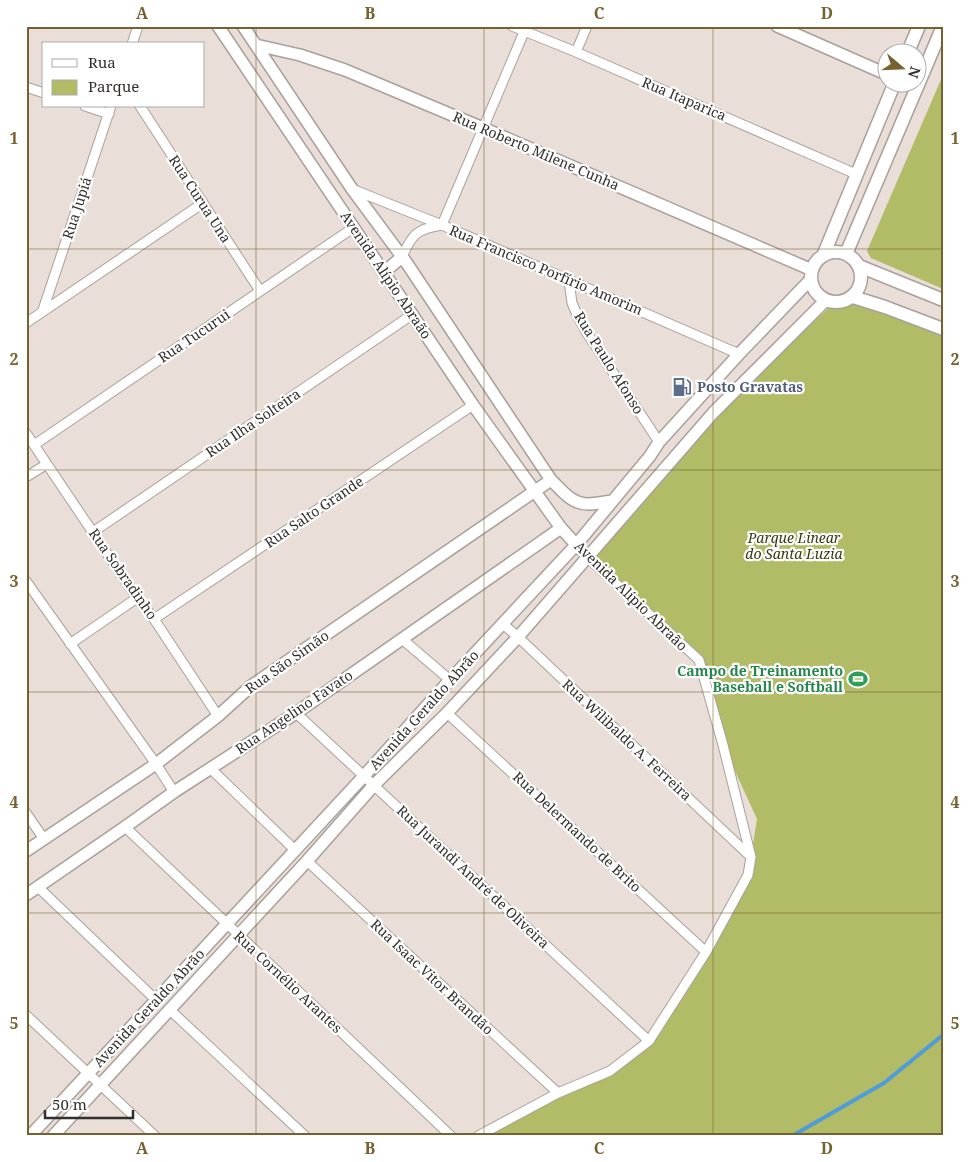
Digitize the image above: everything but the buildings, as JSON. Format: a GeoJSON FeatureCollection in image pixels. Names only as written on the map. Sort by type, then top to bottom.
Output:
{"type":"FeatureCollection","features":[{"type":"Feature","properties":{"kind":"main road"},"geometry":{"type":"LineString","coordinates":[[912,42],[919,26]]}},
{"type":"Feature","properties":{"kind":"main road"},"geometry":{"type":"LineString","coordinates":[[926,58],[943,26]]}},
{"type":"Feature","properties":{"kind":"main road","name":"Avenida Geraldo Abrão"},"geometry":{"type":"LineString","coordinates":[[811,274],[822,256],[891,92]]}},
{"type":"Feature","properties":{"kind":"main road"},"geometry":{"type":"LineString","coordinates":[[846,254],[909,92]]}},
{"type":"Feature","properties":{"kind":"main road"},"geometry":{"type":"LineString","coordinates":[[811,274],[811,283],[814,291],[825,301],[846,302],[859,290],[862,274],[854,259],[840,252],[832,252],[822,256]]}},
{"type":"Feature","properties":{"kind":"main road"},"geometry":{"type":"LineString","coordinates":[[859,266],[943,300]]}},
{"type":"Feature","properties":{"kind":"main road"},"geometry":{"type":"LineString","coordinates":[[853,297],[943,329]]}},
{"type":"Feature","properties":{"kind":"street"},"geometry":{"type":"LineString","coordinates":[[133,42],[138,26]]}},
{"type":"Feature","properties":{"kind":"street","name":"Avenida Alípio Abraão"},"geometry":{"type":"LineString","coordinates":[[218,26],[473,405],[561,528],[587,557],[699,660],[723,745],[751,857],[748,876],[706,952],[650,1041],[610,1071],[558,1093],[478,1136]]}},
{"type":"Feature","properties":{"kind":"street","name":"Avenida Alípio Abraão"},"geometry":{"type":"LineString","coordinates":[[243,26],[552,480],[568,497],[577,503],[588,504],[612,501]]}},
{"type":"Feature","properties":{"kind":"street","name":"Rua Itaparica"},"geometry":{"type":"LineString","coordinates":[[512,26],[856,174]]}},
{"type":"Feature","properties":{"kind":"street"},"geometry":{"type":"LineString","coordinates":[[576,52],[587,26]]}},
{"type":"Feature","properties":{"kind":"street"},"geometry":{"type":"LineString","coordinates":[[777,26],[876,70]]}},
{"type":"Feature","properties":{"kind":"street"},"geometry":{"type":"LineString","coordinates":[[442,225],[524,32]]}},
{"type":"Feature","properties":{"kind":"street","name":"Rua Roberto Milene Cunha"},"geometry":{"type":"LineString","coordinates":[[256,45],[300,55],[345,70],[483,128],[811,274]]}},
{"type":"Feature","properties":{"kind":"street"},"geometry":{"type":"LineString","coordinates":[[26,87],[42,92]]}},
{"type":"Feature","properties":{"kind":"street"},"geometry":{"type":"LineString","coordinates":[[98,108],[110,110]]}},
{"type":"Feature","properties":{"kind":"street","name":"Rua Curua Una"},"geometry":{"type":"LineString","coordinates":[[141,108],[260,291]]}},
{"type":"Feature","properties":{"kind":"street","name":"Rua Jupiá"},"geometry":{"type":"LineString","coordinates":[[43,310],[110,110]]}},
{"type":"Feature","properties":{"kind":"street","name":"Rua Francisco Porfírio Amorim"},"geometry":{"type":"LineString","coordinates":[[352,188],[739,354]]}},
{"type":"Feature","properties":{"kind":"street"},"geometry":{"type":"LineString","coordinates":[[26,323],[203,203]]}},
{"type":"Feature","properties":{"kind":"street","name":"Avenida Alípio Abraão"},"geometry":{"type":"LineString","coordinates":[[402,257],[413,236],[427,228],[442,225]]}},
{"type":"Feature","properties":{"kind":"street","name":"Rua Tucurui"},"geometry":{"type":"LineString","coordinates":[[34,445],[353,228]]}},
{"type":"Feature","properties":{"kind":"street"},"geometry":{"type":"LineString","coordinates":[[384,272],[402,257]]}},
{"type":"Feature","properties":{"kind":"street","name":"Avenida Geraldo Abrão"},"geometry":{"type":"LineString","coordinates":[[30,1136],[576,545],[660,442],[811,274]]}},
{"type":"Feature","properties":{"kind":"street","name":"Rua Paulo Afonso"},"geometry":{"type":"LineString","coordinates":[[569,281],[572,303],[587,333],[660,442]]}},
{"type":"Feature","properties":{"kind":"street","name":"Avenida Geraldo Abrão"},"geometry":{"type":"LineString","coordinates":[[52,1136],[307,861],[374,785],[518,637],[713,413],[825,301]]}},
{"type":"Feature","properties":{"kind":"street","name":"Rua Ilha Solteira"},"geometry":{"type":"LineString","coordinates":[[93,532],[413,314]]}},
{"type":"Feature","properties":{"kind":"street"},"geometry":{"type":"LineString","coordinates":[[699,399],[713,413]]}},
{"type":"Feature","properties":{"kind":"street","name":"Rua Salto Grande"},"geometry":{"type":"LineString","coordinates":[[154,618],[473,405]]}},
{"type":"Feature","properties":{"kind":"street","name":"Rua Sobradinho"},"geometry":{"type":"LineString","coordinates":[[26,433],[137,598],[154,618],[218,716]]}},
{"type":"Feature","properties":{"kind":"street"},"geometry":{"type":"LineString","coordinates":[[26,477],[47,464]]}},
{"type":"Feature","properties":{"kind":"street","name":"Rua São Simão"},"geometry":{"type":"LineString","coordinates":[[26,851],[156,764],[218,716],[251,686],[552,480]]}},
{"type":"Feature","properties":{"kind":"street","name":"Rua Angelino Favato"},"geometry":{"type":"LineString","coordinates":[[26,895],[174,792],[296,713],[561,528]]}},
{"type":"Feature","properties":{"kind":"street"},"geometry":{"type":"LineString","coordinates":[[26,581],[174,792]]}},
{"type":"Feature","properties":{"kind":"street"},"geometry":{"type":"LineString","coordinates":[[70,644],[137,598]]}},
{"type":"Feature","properties":{"kind":"street","name":"Rua Wilibaldo A. Ferreira"},"geometry":{"type":"LineString","coordinates":[[503,624],[751,857]]}},
{"type":"Feature","properties":{"kind":"street"},"geometry":{"type":"LineString","coordinates":[[402,638],[450,680]]}},
{"type":"Feature","properties":{"kind":"street","name":"Rua Delermando de Brito"},"geometry":{"type":"LineString","coordinates":[[447,712],[706,952]]}},
{"type":"Feature","properties":{"kind":"street","name":"Rua Jurandi André de Oliveira"},"geometry":{"type":"LineString","coordinates":[[296,713],[650,1041]]}},
{"type":"Feature","properties":{"kind":"street"},"geometry":{"type":"LineString","coordinates":[[210,768],[295,850]]}},
{"type":"Feature","properties":{"kind":"street"},"geometry":{"type":"LineString","coordinates":[[26,813],[44,839]]}},
{"type":"Feature","properties":{"kind":"street","name":"Rua Cornélio Arantes"},"geometry":{"type":"LineString","coordinates":[[125,827],[450,1136]]}},
{"type":"Feature","properties":{"kind":"street","name":"Rua Isaac Vitor Brandão"},"geometry":{"type":"LineString","coordinates":[[307,861],[558,1093]]}},
{"type":"Feature","properties":{"kind":"street"},"geometry":{"type":"LineString","coordinates":[[38,887],[156,1000]]}},
{"type":"Feature","properties":{"kind":"street"},"geometry":{"type":"LineString","coordinates":[[169,1009],[305,1136]]}},
{"type":"Feature","properties":{"kind":"street"},"geometry":{"type":"LineString","coordinates":[[26,1015],[155,1136]]}},
{"type":"Feature","properties":{"kind":"green space"},"geometry":{"type":"Polygon","coordinates":[[[943,75],[943,289],[871,258],[867,251],[943,75]]]}},
{"type":"Feature","properties":{"kind":"green space","name":"Parque Linear do Santa Luzia"},"geometry":{"type":"Polygon","coordinates":[[[854,301],[943,331],[943,1136],[478,1136],[610,1071],[649,1041],[748,875],[757,819],[723,745],[699,660],[587,557],[713,413],[829,308],[854,301]]]}},
{"type":"Feature","properties":{"kind":"waterway"},"geometry":{"type":"LineString","coordinates":[[792,1136],[884,1083],[943,1035]]}},
{"type":"Feature","properties":{"kind":"place","name":"Posto Gravatas"},"geometry":{"type":"Point","coordinates":[682,387]}},
{"type":"Feature","properties":{"kind":"place","name":"Campo de Treinamento Baseball e Softball"},"geometry":{"type":"Point","coordinates":[858,679]}}]}
